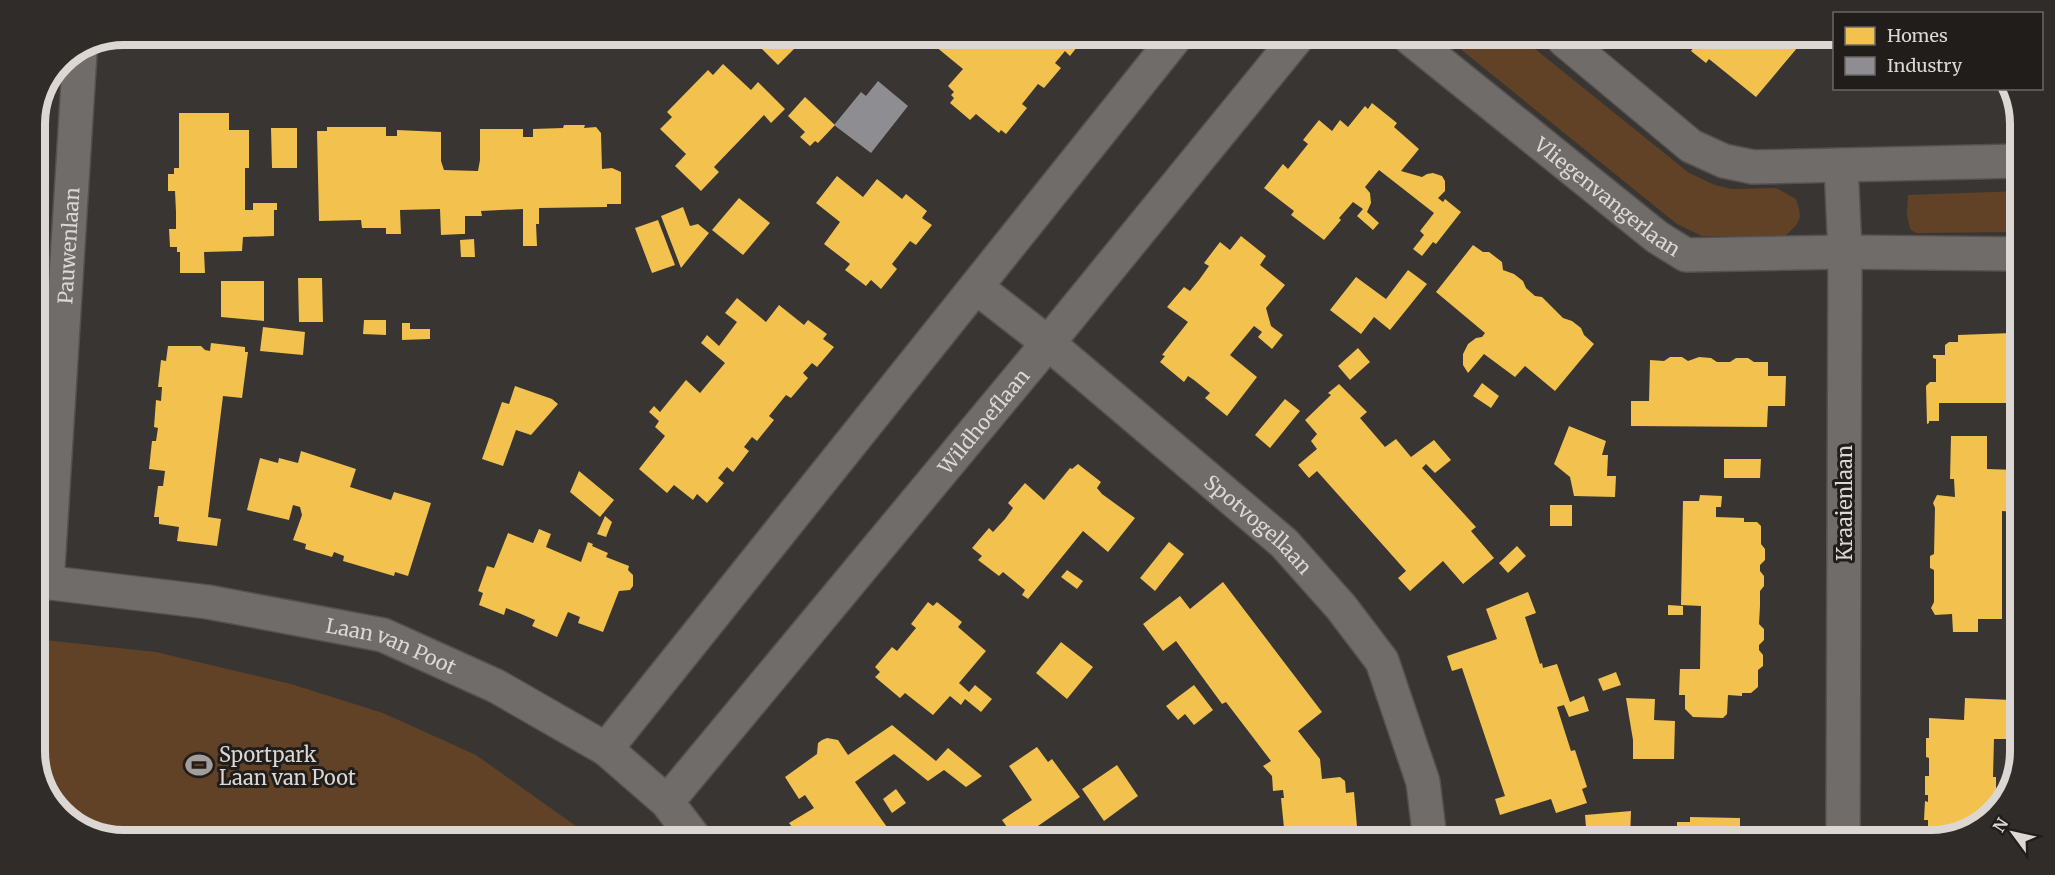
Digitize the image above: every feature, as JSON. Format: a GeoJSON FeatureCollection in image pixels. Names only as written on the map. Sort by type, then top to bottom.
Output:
{"type":"FeatureCollection","features":[{"type":"Feature","properties":{"kind":"street"},"geometry":{"type":"LineString","coordinates":[[606,748],[1169,45]]}},
{"type":"Feature","properties":{"kind":"street","name":"Wildhoeflaan"},"geometry":{"type":"LineString","coordinates":[[667,802],[1048,344],[1291,45]]}},
{"type":"Feature","properties":{"kind":"street","name":"Vliegenvangerlaan"},"geometry":{"type":"LineString","coordinates":[[1418,45],[1657,237],[1686,255],[1845,252],[2010,254]]}},
{"type":"Feature","properties":{"kind":"street"},"geometry":{"type":"LineString","coordinates":[[1570,45],[1691,146],[1724,161],[1753,167],[2010,161]]}},
{"type":"Feature","properties":{"kind":"street","name":"Pauwenlaan"},"geometry":{"type":"LineString","coordinates":[[45,528],[79,59]]}},
{"type":"Feature","properties":{"kind":"street","name":"Kraaienlaan"},"geometry":{"type":"LineString","coordinates":[[1842,165],[1845,252],[1843,830]]}},
{"type":"Feature","properties":{"kind":"street","name":"Spotvogellaan"},"geometry":{"type":"LineString","coordinates":[[976,287],[1048,344],[1284,543],[1341,607],[1382,661],[1423,782],[1429,830]]}},
{"type":"Feature","properties":{"kind":"street","name":"Laan van Poot"},"geometry":{"type":"LineString","coordinates":[[45,582],[208,602],[382,635],[496,686],[606,748],[667,802],[688,830]]}},
{"type":"Feature","properties":{"kind":"shaded area"},"geometry":{"type":"Polygon","coordinates":[[[1455,45],[1530,45],[1689,173],[1715,185],[1732,189],[1776,188],[1796,199],[1800,216],[1785,236],[1702,236],[1677,224],[1455,45]]]}},
{"type":"Feature","properties":{"kind":"shaded area"},"geometry":{"type":"Polygon","coordinates":[[[2010,191],[2010,232],[1916,233],[1910,229],[1907,215],[1908,195],[2010,191]]]}},
{"type":"Feature","properties":{"kind":"shaded area"},"geometry":{"type":"Polygon","coordinates":[[[45,640],[156,652],[291,684],[383,713],[476,755],[582,830],[124,830],[108,828],[93,824],[76,814],[58,795],[49,777],[45,757],[45,640]]]}},
{"type":"Feature","properties":{"kind":"building: Homes"},"geometry":{"type":"Polygon","coordinates":[[[758,45],[798,45],[778,65],[758,45]]]}},
{"type":"Feature","properties":{"kind":"building: Homes"},"geometry":{"type":"Polygon","coordinates":[[[934,45],[1079,45],[1070,56],[1065,51],[1055,63],[1061,68],[1044,88],[1038,84],[1022,104],[1027,108],[1006,134],[1001,130],[999,133],[976,114],[970,120],[950,103],[954,98],[951,95],[954,92],[948,86],[963,69],[934,45]]]}},
{"type":"Feature","properties":{"kind":"building: Homes"},"geometry":{"type":"Polygon","coordinates":[[[1692,45],[1800,45],[1756,97],[1709,59],[1706,63],[1691,51],[1694,47],[1692,45]]]}},
{"type":"Feature","properties":{"kind":"building: Homes"},"geometry":{"type":"Polygon","coordinates":[[[723,64],[751,90],[758,82],[785,109],[771,123],[764,115],[714,167],[719,172],[701,191],[675,166],[686,154],[660,129],[672,117],[667,112],[708,70],[713,75],[723,64]]]}},
{"type":"Feature","properties":{"kind":"building: Homes"},"geometry":{"type":"Polygon","coordinates":[[[805,97],[835,125],[818,143],[815,141],[810,146],[800,137],[805,132],[788,116],[805,97]]]}},
{"type":"Feature","properties":{"kind":"building: Homes"},"geometry":{"type":"Polygon","coordinates":[[[1372,103],[1397,123],[1394,127],[1419,149],[1401,171],[1422,177],[1433,173],[1442,176],[1445,181],[1445,191],[1438,198],[1443,202],[1445,199],[1461,212],[1436,244],[1433,242],[1422,256],[1413,249],[1424,235],[1420,231],[1434,213],[1379,170],[1365,187],[1370,193],[1371,203],[1367,212],[1379,223],[1373,230],[1357,216],[1363,209],[1353,202],[1324,240],[1291,215],[1294,211],[1264,188],[1283,164],[1288,169],[1308,144],[1303,140],[1319,120],[1332,131],[1340,120],[1348,127],[1365,106],[1368,109],[1372,103]]]}},
{"type":"Feature","properties":{"kind":"building: Homes"},"geometry":{"type":"Polygon","coordinates":[[[179,113],[229,113],[229,130],[249,130],[249,168],[245,168],[245,210],[253,210],[253,203],[277,203],[277,210],[274,210],[274,236],[243,237],[242,251],[204,252],[205,273],[180,273],[180,252],[177,252],[177,247],[170,247],[169,229],[176,229],[176,212],[175,191],[168,191],[168,174],[174,174],[174,168],[179,168],[179,113]]]}},
{"type":"Feature","properties":{"kind":"building: Homes"},"geometry":{"type":"Polygon","coordinates":[[[564,125],[596,127],[601,133],[602,169],[612,168],[621,172],[621,204],[607,204],[607,207],[539,208],[539,224],[536,224],[537,246],[523,246],[523,209],[481,211],[482,216],[465,216],[465,234],[441,235],[440,209],[400,210],[401,234],[386,234],[386,228],[362,228],[361,220],[319,221],[317,131],[327,131],[327,127],[386,127],[386,136],[397,136],[397,130],[441,132],[441,161],[444,170],[478,171],[480,129],[523,129],[523,137],[533,137],[533,129],[563,128],[564,125]]]}},
{"type":"Feature","properties":{"kind":"building: Homes"},"geometry":{"type":"Polygon","coordinates":[[[271,128],[297,128],[297,168],[272,168],[271,128]]]}},
{"type":"Feature","properties":{"kind":"building: Homes"},"geometry":{"type":"Polygon","coordinates":[[[837,176],[863,197],[877,179],[902,199],[906,194],[927,211],[922,218],[932,225],[916,245],[910,241],[892,264],[897,269],[881,289],[871,280],[866,286],[845,270],[850,264],[824,244],[840,222],[816,203],[837,176]]]}},
{"type":"Feature","properties":{"kind":"building: Homes"},"geometry":{"type":"Polygon","coordinates":[[[739,198],[770,223],[743,255],[712,230],[739,198]]]}},
{"type":"Feature","properties":{"kind":"building: Homes"},"geometry":{"type":"Polygon","coordinates":[[[683,207],[690,226],[698,224],[709,233],[681,268],[661,216],[683,207]]]}},
{"type":"Feature","properties":{"kind":"building: Homes"},"geometry":{"type":"Polygon","coordinates":[[[658,220],[675,265],[652,273],[635,228],[658,220]]]}},
{"type":"Feature","properties":{"kind":"building: Homes"},"geometry":{"type":"Polygon","coordinates":[[[1241,236],[1266,256],[1260,265],[1285,285],[1266,308],[1271,326],[1283,335],[1272,349],[1258,337],[1262,332],[1254,326],[1230,355],[1257,377],[1227,416],[1205,398],[1210,393],[1194,380],[1188,376],[1184,382],[1160,362],[1165,356],[1162,355],[1188,322],[1167,307],[1184,287],[1190,291],[1199,280],[1209,266],[1204,263],[1220,242],[1230,250],[1241,236]]]}},
{"type":"Feature","properties":{"kind":"building: Homes"},"geometry":{"type":"Polygon","coordinates":[[[474,239],[475,257],[461,257],[460,240],[474,239]]]}},
{"type":"Feature","properties":{"kind":"building: Homes"},"geometry":{"type":"Polygon","coordinates":[[[1473,245],[1483,252],[1489,252],[1502,262],[1503,270],[1514,274],[1535,296],[1542,297],[1563,318],[1581,328],[1584,335],[1594,344],[1555,391],[1525,366],[1515,377],[1484,354],[1468,373],[1463,365],[1463,354],[1468,344],[1485,333],[1436,292],[1473,245]]]}},
{"type":"Feature","properties":{"kind":"building: Homes"},"geometry":{"type":"Polygon","coordinates":[[[1408,270],[1427,284],[1390,330],[1374,317],[1361,334],[1330,310],[1356,277],[1386,299],[1408,270]]]}},
{"type":"Feature","properties":{"kind":"building: Homes"},"geometry":{"type":"Polygon","coordinates":[[[298,278],[322,278],[323,322],[299,322],[298,278]]]}},
{"type":"Feature","properties":{"kind":"building: Homes"},"geometry":{"type":"Polygon","coordinates":[[[221,281],[264,281],[264,321],[221,317],[221,281]]]}},
{"type":"Feature","properties":{"kind":"building: Homes"},"geometry":{"type":"Polygon","coordinates":[[[737,298],[766,322],[779,305],[804,325],[808,320],[827,334],[823,339],[834,347],[817,367],[812,363],[803,373],[808,378],[791,398],[786,395],[769,416],[774,420],[757,441],[752,437],[744,447],[749,451],[733,472],[727,467],[718,478],[724,483],[707,503],[697,494],[693,500],[674,485],[667,493],[639,469],[665,436],[655,427],[659,421],[649,412],[654,406],[660,412],[686,380],[700,393],[725,363],[701,343],[707,335],[719,346],[737,322],[725,313],[737,298]]]}},
{"type":"Feature","properties":{"kind":"building: Homes"},"geometry":{"type":"Polygon","coordinates":[[[364,320],[386,320],[386,335],[363,334],[364,320]]]}},
{"type":"Feature","properties":{"kind":"building: Homes"},"geometry":{"type":"Polygon","coordinates":[[[402,323],[410,323],[410,329],[430,329],[430,339],[402,340],[402,323]]]}},
{"type":"Feature","properties":{"kind":"building: Homes"},"geometry":{"type":"Polygon","coordinates":[[[263,327],[305,332],[303,355],[260,351],[263,327]]]}},
{"type":"Feature","properties":{"kind":"building: Homes"},"geometry":{"type":"Polygon","coordinates":[[[2010,333],[2010,403],[1939,403],[1939,421],[1929,421],[1927,424],[1926,386],[1930,382],[1936,382],[1936,359],[1933,355],[1945,355],[1945,345],[1949,342],[1958,342],[1958,335],[2010,333]]]}},
{"type":"Feature","properties":{"kind":"building: Homes"},"geometry":{"type":"Polygon","coordinates":[[[211,343],[245,347],[245,352],[248,352],[242,398],[223,396],[208,517],[221,519],[217,546],[177,541],[179,527],[159,524],[159,517],[154,517],[158,486],[163,486],[165,471],[149,469],[152,441],[156,441],[158,428],[154,427],[156,400],[161,401],[162,387],[158,387],[161,360],[166,361],[168,346],[201,346],[210,351],[211,343]]]}},
{"type":"Feature","properties":{"kind":"building: Homes"},"geometry":{"type":"Polygon","coordinates":[[[1358,348],[1370,362],[1350,380],[1338,366],[1358,348]]]}},
{"type":"Feature","properties":{"kind":"building: Homes"},"geometry":{"type":"Polygon","coordinates":[[[1670,357],[1682,357],[1688,361],[1699,357],[1711,358],[1717,362],[1748,358],[1754,362],[1768,362],[1768,376],[1786,376],[1785,406],[1768,406],[1767,427],[1631,426],[1631,401],[1649,401],[1650,360],[1664,361],[1670,357]]]}},
{"type":"Feature","properties":{"kind":"building: Homes"},"geometry":{"type":"Polygon","coordinates":[[[1482,383],[1499,396],[1491,408],[1473,396],[1482,383]]]}},
{"type":"Feature","properties":{"kind":"building: Homes"},"geometry":{"type":"Polygon","coordinates":[[[1339,384],[1367,412],[1360,418],[1385,447],[1396,439],[1411,457],[1434,440],[1451,460],[1435,473],[1426,464],[1422,468],[1476,527],[1471,531],[1494,558],[1463,584],[1443,561],[1410,591],[1398,578],[1406,571],[1317,471],[1309,478],[1298,465],[1317,449],[1311,441],[1317,434],[1305,420],[1331,395],[1328,393],[1339,384]]]}},
{"type":"Feature","properties":{"kind":"building: Homes"},"geometry":{"type":"Polygon","coordinates":[[[515,386],[552,399],[558,404],[531,435],[516,430],[503,466],[482,459],[502,402],[509,404],[515,386]]]}},
{"type":"Feature","properties":{"kind":"building: Homes"},"geometry":{"type":"Polygon","coordinates":[[[1285,399],[1300,411],[1270,448],[1255,435],[1285,399]]]}},
{"type":"Feature","properties":{"kind":"building: Homes"},"geometry":{"type":"Polygon","coordinates":[[[1569,426],[1606,441],[1602,455],[1608,455],[1607,476],[1616,476],[1615,497],[1574,496],[1570,477],[1554,464],[1569,426]]]}},
{"type":"Feature","properties":{"kind":"building: Homes"},"geometry":{"type":"Polygon","coordinates":[[[1951,436],[1987,436],[1987,469],[2010,470],[2010,512],[2002,511],[2002,619],[1978,619],[1978,632],[1953,632],[1952,614],[1935,615],[1931,608],[1934,602],[1934,570],[1930,568],[1930,556],[1934,554],[1935,508],[1933,503],[1937,495],[1955,497],[1954,479],[1950,479],[1951,436]]]}},
{"type":"Feature","properties":{"kind":"building: Homes"},"geometry":{"type":"Polygon","coordinates":[[[301,451],[356,469],[350,487],[391,500],[394,492],[431,503],[408,576],[395,572],[394,576],[343,561],[344,556],[334,552],[332,557],[305,549],[306,544],[293,540],[302,515],[300,507],[293,505],[289,520],[247,510],[260,458],[278,463],[279,458],[298,463],[301,451]]]}},
{"type":"Feature","properties":{"kind":"building: Homes"},"geometry":{"type":"Polygon","coordinates":[[[1724,459],[1761,459],[1760,478],[1724,478],[1724,459]]]}},
{"type":"Feature","properties":{"kind":"building: Homes"},"geometry":{"type":"Polygon","coordinates":[[[1078,464],[1101,482],[1097,488],[1102,494],[1135,518],[1108,552],[1083,531],[1028,599],[1022,595],[1025,590],[1003,572],[999,576],[978,560],[982,556],[972,548],[989,528],[993,532],[1005,519],[1013,508],[1008,503],[1025,483],[1044,500],[1070,468],[1078,464]]]}},
{"type":"Feature","properties":{"kind":"building: Homes"},"geometry":{"type":"Polygon","coordinates":[[[579,471],[614,500],[600,517],[570,492],[579,471]]]}},
{"type":"Feature","properties":{"kind":"building: Homes"},"geometry":{"type":"Polygon","coordinates":[[[1700,495],[1722,496],[1721,507],[1716,507],[1716,517],[1744,518],[1744,522],[1757,522],[1761,526],[1761,544],[1765,549],[1765,560],[1760,565],[1760,571],[1764,576],[1764,586],[1760,591],[1759,624],[1764,629],[1764,640],[1759,645],[1759,650],[1763,655],[1763,666],[1758,670],[1758,687],[1751,693],[1742,693],[1742,696],[1728,695],[1727,714],[1723,718],[1693,717],[1685,709],[1685,695],[1679,695],[1680,669],[1700,669],[1701,606],[1681,605],[1683,501],[1699,501],[1700,495]]]}},
{"type":"Feature","properties":{"kind":"building: Homes"},"geometry":{"type":"Polygon","coordinates":[[[1550,505],[1572,505],[1572,526],[1550,526],[1550,505]]]}},
{"type":"Feature","properties":{"kind":"building: Homes"},"geometry":{"type":"Polygon","coordinates":[[[605,516],[612,522],[606,537],[597,534],[605,516]]]}},
{"type":"Feature","properties":{"kind":"building: Homes"},"geometry":{"type":"Polygon","coordinates":[[[539,529],[551,534],[546,547],[581,562],[588,542],[608,553],[606,557],[629,566],[628,570],[633,575],[633,586],[630,590],[619,591],[603,632],[578,623],[580,617],[568,612],[557,637],[532,626],[535,620],[521,614],[506,608],[504,615],[479,605],[483,593],[478,591],[487,566],[494,568],[508,533],[533,543],[539,529]]]}},
{"type":"Feature","properties":{"kind":"building: Homes"},"geometry":{"type":"Polygon","coordinates":[[[1169,542],[1184,554],[1155,591],[1140,578],[1169,542]]]}},
{"type":"Feature","properties":{"kind":"building: Homes"},"geometry":{"type":"Polygon","coordinates":[[[1517,546],[1526,556],[1508,573],[1499,563],[1517,546]]]}},
{"type":"Feature","properties":{"kind":"building: Homes"},"geometry":{"type":"Polygon","coordinates":[[[1067,570],[1083,581],[1077,589],[1061,577],[1067,570]]]}},
{"type":"Feature","properties":{"kind":"building: Homes"},"geometry":{"type":"Polygon","coordinates":[[[1223,582],[1322,712],[1298,731],[1320,759],[1322,779],[1340,777],[1345,781],[1346,793],[1354,792],[1357,830],[1284,830],[1281,798],[1284,798],[1283,790],[1273,791],[1272,776],[1263,766],[1271,761],[1226,702],[1222,704],[1176,641],[1163,651],[1143,624],[1180,596],[1190,609],[1223,582]]]}},
{"type":"Feature","properties":{"kind":"building: Homes"},"geometry":{"type":"Polygon","coordinates":[[[1528,592],[1536,613],[1525,617],[1540,664],[1542,663],[1543,668],[1557,664],[1570,702],[1584,696],[1589,711],[1569,717],[1564,705],[1557,707],[1571,751],[1575,750],[1587,787],[1582,789],[1587,803],[1556,813],[1551,799],[1500,815],[1495,799],[1505,796],[1462,668],[1452,671],[1447,656],[1497,639],[1486,609],[1528,592]]]}},
{"type":"Feature","properties":{"kind":"building: Homes"},"geometry":{"type":"Polygon","coordinates":[[[928,602],[933,606],[937,602],[962,622],[958,627],[986,651],[959,683],[969,692],[975,685],[992,699],[981,712],[965,699],[961,705],[950,696],[933,715],[905,693],[900,698],[875,677],[880,672],[875,667],[892,647],[897,651],[916,628],[911,624],[928,602]]]}},
{"type":"Feature","properties":{"kind":"building: Homes"},"geometry":{"type":"Polygon","coordinates":[[[1668,605],[1683,606],[1683,615],[1668,615],[1668,605]]]}},
{"type":"Feature","properties":{"kind":"building: Homes"},"geometry":{"type":"Polygon","coordinates":[[[1061,642],[1093,667],[1067,699],[1036,673],[1061,642]]]}},
{"type":"Feature","properties":{"kind":"building: Homes"},"geometry":{"type":"Polygon","coordinates":[[[1616,672],[1621,685],[1603,691],[1598,679],[1616,672]]]}},
{"type":"Feature","properties":{"kind":"building: Homes"},"geometry":{"type":"Polygon","coordinates":[[[1194,685],[1213,710],[1194,725],[1185,714],[1178,720],[1166,706],[1194,685]]]}},
{"type":"Feature","properties":{"kind":"building: Homes"},"geometry":{"type":"Polygon","coordinates":[[[1626,698],[1655,699],[1654,720],[1675,721],[1674,759],[1633,759],[1633,740],[1626,698]]]}},
{"type":"Feature","properties":{"kind":"building: Homes"},"geometry":{"type":"Polygon","coordinates":[[[1965,698],[2010,700],[2010,739],[1994,739],[1993,777],[1996,777],[1996,796],[1990,803],[1983,803],[1983,810],[1966,822],[1932,830],[1928,830],[1928,820],[1924,820],[1925,801],[1928,802],[1928,795],[1925,795],[1925,776],[1929,776],[1926,738],[1929,738],[1929,718],[1964,720],[1965,698]]]}},
{"type":"Feature","properties":{"kind":"building: Homes"},"geometry":{"type":"Polygon","coordinates":[[[892,725],[936,761],[948,748],[982,776],[966,787],[944,770],[928,781],[894,754],[855,782],[889,830],[794,830],[789,823],[814,808],[805,795],[799,799],[785,777],[817,754],[818,743],[827,738],[838,740],[848,755],[892,725]]]}},
{"type":"Feature","properties":{"kind":"building: Homes"},"geometry":{"type":"Polygon","coordinates":[[[1037,747],[1048,762],[1052,759],[1080,797],[1032,830],[1009,830],[1002,820],[1032,800],[1009,766],[1037,747]]]}},
{"type":"Feature","properties":{"kind":"building: Homes"},"geometry":{"type":"Polygon","coordinates":[[[1117,765],[1138,796],[1104,821],[1082,789],[1117,765]]]}},
{"type":"Feature","properties":{"kind":"building: Homes"},"geometry":{"type":"Polygon","coordinates":[[[896,789],[906,803],[892,813],[883,799],[896,789]]]}},
{"type":"Feature","properties":{"kind":"building: Homes"},"geometry":{"type":"Polygon","coordinates":[[[1631,811],[1630,830],[1586,830],[1585,815],[1631,811]]]}},
{"type":"Feature","properties":{"kind":"building: Homes"},"geometry":{"type":"Polygon","coordinates":[[[1690,817],[1740,818],[1740,827],[1761,830],[1677,830],[1677,822],[1690,822],[1690,817]]]}},
{"type":"Feature","properties":{"kind":"building: Industry"},"geometry":{"type":"Polygon","coordinates":[[[878,81],[908,106],[871,153],[834,125],[861,92],[866,96],[878,81]]]}},
{"type":"Feature","properties":{"kind":"place","name":"Sportpark Laan van Poot"},"geometry":{"type":"Point","coordinates":[199,765]}}]}
